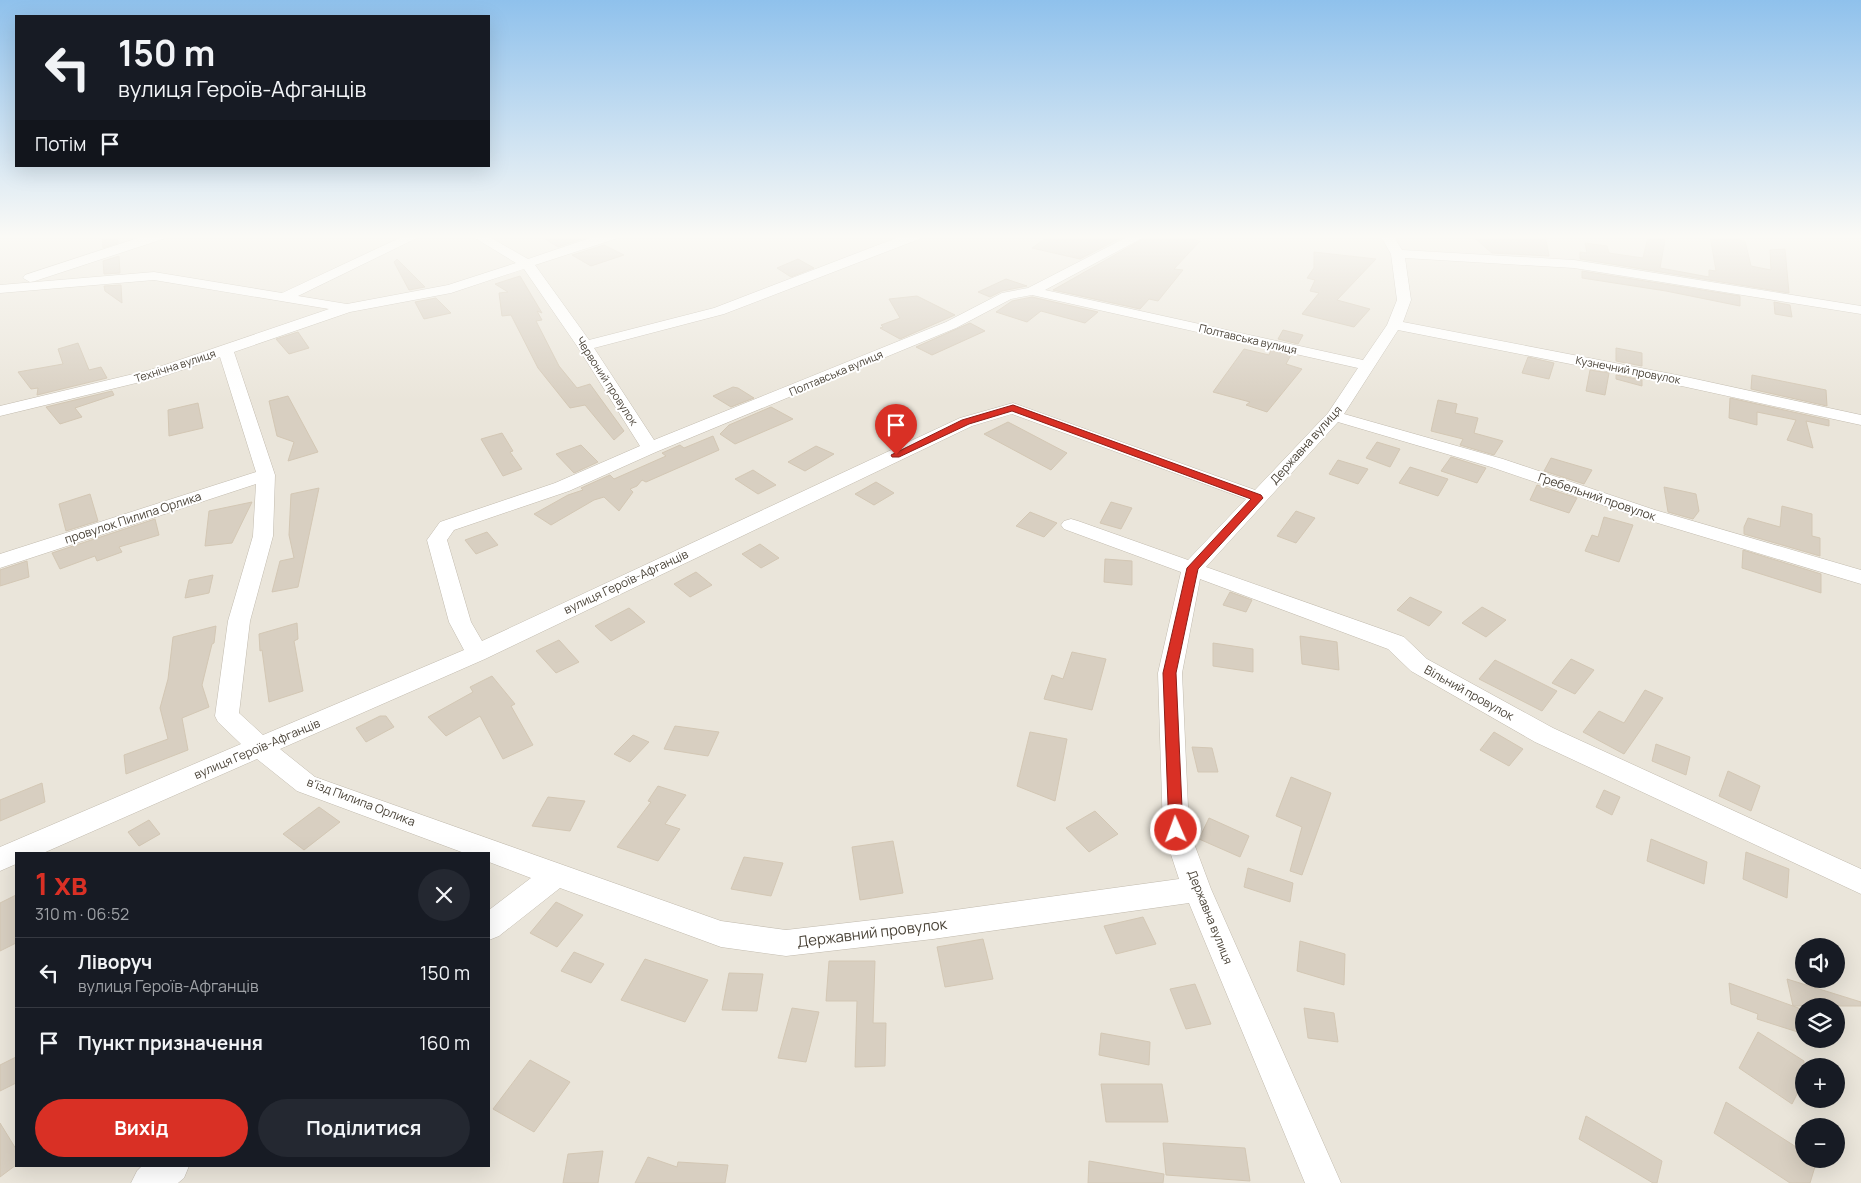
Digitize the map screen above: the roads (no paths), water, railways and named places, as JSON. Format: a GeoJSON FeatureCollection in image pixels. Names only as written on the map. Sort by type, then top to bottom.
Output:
{"type":"FeatureCollection","features":[{"type":"Feature","properties":{"kind":"street"},"geometry":{"type":"LineString","coordinates":[[237,290],[347,308],[444,290]]}},
{"type":"Feature","properties":{"kind":"street"},"geometry":{"type":"LineString","coordinates":[[282,298],[299,290]]}},
{"type":"Feature","properties":{"kind":"street","name":"Червоний провулок"},"geometry":{"type":"LineString","coordinates":[[545,290],[650,448]]}},
{"type":"Feature","properties":{"kind":"street"},"geometry":{"type":"LineString","coordinates":[[584,346],[719,311],[773,290]]}},
{"type":"Feature","properties":{"kind":"street","name":"Державна вулиця"},"geometry":{"type":"LineString","coordinates":[[1323,1183],[1197,889],[1176,830],[1170,673],[1192,568],[1334,416],[1394,325],[1404,300],[1403,290]]}},
{"type":"Feature","properties":{"kind":"street"},"geometry":{"type":"LineString","coordinates":[[1738,290],[1861,310]]}},
{"type":"Feature","properties":{"kind":"street","name":"Полтавська вулиця"},"geometry":{"type":"LineString","coordinates":[[477,653],[460,622],[438,540],[447,526],[562,487],[650,448],[951,324],[1008,296],[1032,291],[1366,365]]}},
{"type":"Feature","properties":{"kind":"street","name":"Технічна вулиця"},"geometry":{"type":"LineString","coordinates":[[0,412],[155,374],[347,308]]}},
{"type":"Feature","properties":{"kind":"street","name":"Кузнечний провулок"},"geometry":{"type":"LineString","coordinates":[[1394,325],[1677,380],[1861,420]]}},
{"type":"Feature","properties":{"kind":"street","name":"в'їзд Пилипа Орлика"},"geometry":{"type":"LineString","coordinates":[[226,350],[266,475],[263,536],[238,621],[227,716],[306,784],[557,874]]}},
{"type":"Feature","properties":{"kind":"street","name":"вулиця Героїв-Афганців"},"geometry":{"type":"LineString","coordinates":[[17,852],[262,748],[477,653],[966,422],[1013,408],[1258,498]]}},
{"type":"Feature","properties":{"kind":"street","name":"Гребельний провулок"},"geometry":{"type":"LineString","coordinates":[[1334,416],[1497,463],[1648,514],[1861,577]]}},
{"type":"Feature","properties":{"kind":"street","name":"провулок Пилипа Орлика"},"geometry":{"type":"LineString","coordinates":[[0,561],[266,475]]}},
{"type":"Feature","properties":{"kind":"street","name":"Вільний провулок"},"geometry":{"type":"LineString","coordinates":[[1071,525],[1396,643],[1419,665],[1544,735],[1861,882]]}},
{"type":"Feature","properties":{"kind":"street","name":"вулиця Героїв-Афганців"},"geometry":{"type":"LineString","coordinates":[[0,859],[15,853]]}},
{"type":"Feature","properties":{"kind":"street"},"geometry":{"type":"LineString","coordinates":[[490,926],[557,874]]}},
{"type":"Feature","properties":{"kind":"street","name":"Державний провулок"},"geometry":{"type":"LineString","coordinates":[[557,874],[721,934],[786,943],[933,926],[1197,889]]}},
{"type":"Feature","properties":{"kind":"street"},"geometry":{"type":"LineString","coordinates":[[149,1183],[171,1167]]}}]}
